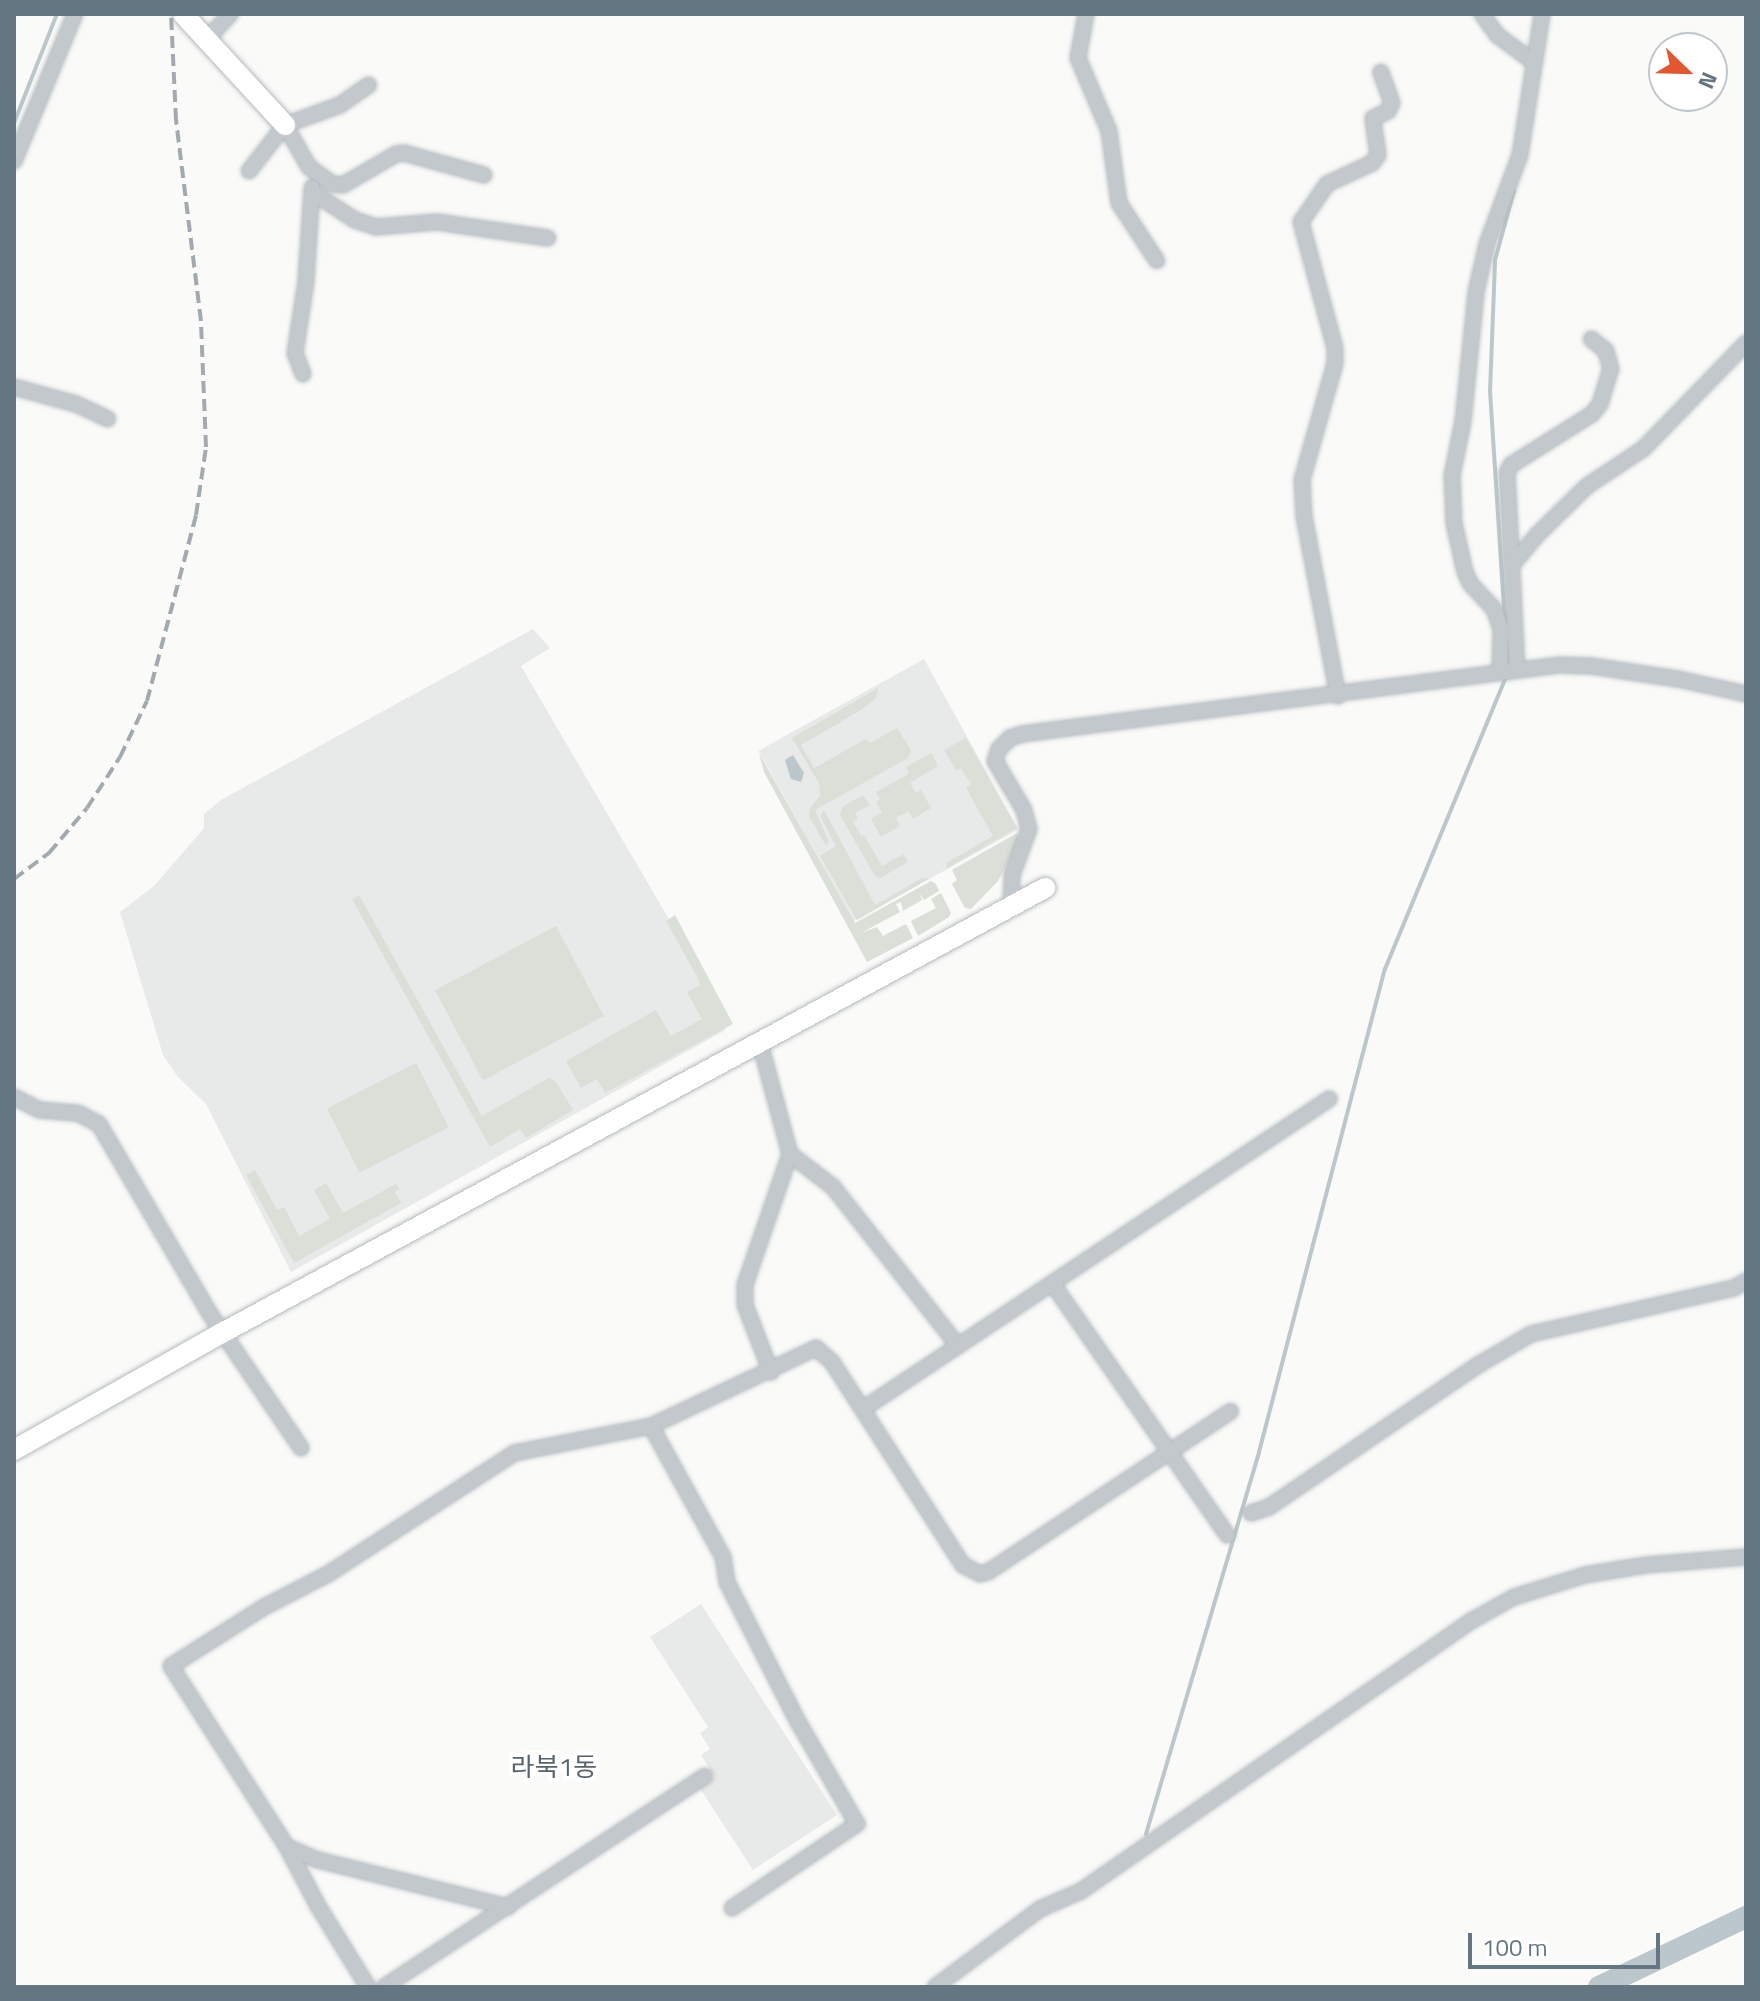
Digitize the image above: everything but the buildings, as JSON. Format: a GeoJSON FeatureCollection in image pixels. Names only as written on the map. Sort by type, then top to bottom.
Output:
{"type":"FeatureCollection","features":[{"type":"Feature","properties":{"kind":"street"},"geometry":{"type":"LineString","coordinates":[[14,161],[75,14]]}},
{"type":"Feature","properties":{"kind":"street"},"geometry":{"type":"LineString","coordinates":[[183,14],[285,125],[309,167],[312,192],[306,281],[295,353],[303,374]]}},
{"type":"Feature","properties":{"kind":"street"},"geometry":{"type":"LineString","coordinates":[[208,38],[230,14]]}},
{"type":"Feature","properties":{"kind":"street"},"geometry":{"type":"LineString","coordinates":[[1086,14],[1078,58],[1109,131],[1119,203],[1157,261]]}},
{"type":"Feature","properties":{"kind":"street"},"geometry":{"type":"LineString","coordinates":[[1482,14],[1497,35],[1532,61]]}},
{"type":"Feature","properties":{"kind":"street"},"geometry":{"type":"LineString","coordinates":[[1500,671],[1501,629],[1494,609],[1465,572],[1454,523],[1452,476],[1463,421],[1476,292],[1487,244],[1520,155],[1532,61],[1542,14]]}},
{"type":"Feature","properties":{"kind":"street"},"geometry":{"type":"LineString","coordinates":[[1338,696],[1307,532],[1302,480],[1335,363],[1335,348],[1301,222],[1327,184],[1372,163],[1378,155],[1373,118],[1388,111],[1392,103],[1381,72]]}},
{"type":"Feature","properties":{"kind":"street"},"geometry":{"type":"LineString","coordinates":[[249,171],[285,125],[340,105],[369,85]]}},
{"type":"Feature","properties":{"kind":"street"},"geometry":{"type":"LineString","coordinates":[[309,167],[332,184],[343,185],[396,154],[404,153],[484,175]]}},
{"type":"Feature","properties":{"kind":"street"},"geometry":{"type":"LineString","coordinates":[[312,192],[355,220],[376,227],[437,222],[548,238]]}},
{"type":"Feature","properties":{"kind":"street"},"geometry":{"type":"LineString","coordinates":[[1517,669],[1507,473],[1511,465],[1592,414],[1600,404],[1611,369],[1606,351],[1591,339]]}},
{"type":"Feature","properties":{"kind":"street"},"geometry":{"type":"LineString","coordinates":[[1512,565],[1537,535],[1587,486],[1643,449],[1746,343]]}},
{"type":"Feature","properties":{"kind":"street"},"geometry":{"type":"LineString","coordinates":[[14,387],[76,404],[108,419]]}},
{"type":"Feature","properties":{"kind":"street"},"geometry":{"type":"LineString","coordinates":[[1011,907],[1012,875],[1029,829],[1024,810],[995,761],[999,749],[1010,738],[1338,696],[1517,669],[1591,666],[1746,694]]}},
{"type":"Feature","properties":{"kind":"street"},"geometry":{"type":"LineString","coordinates":[[14,1450],[222,1333],[1045,888]]}},
{"type":"Feature","properties":{"kind":"street"},"geometry":{"type":"LineString","coordinates":[[760,1043],[790,1154],[745,1285],[745,1305],[771,1372]]}},
{"type":"Feature","properties":{"kind":"street"},"geometry":{"type":"LineString","coordinates":[[14,1097],[40,1110],[78,1113],[99,1124],[222,1333],[301,1448]]}},
{"type":"Feature","properties":{"kind":"street"},"geometry":{"type":"LineString","coordinates":[[863,1409],[1329,1099]]}},
{"type":"Feature","properties":{"kind":"street"},"geometry":{"type":"LineString","coordinates":[[790,1154],[833,1187],[958,1346]]}},
{"type":"Feature","properties":{"kind":"street"},"geometry":{"type":"LineString","coordinates":[[1251,1513],[1269,1507],[1478,1365],[1531,1334],[1734,1288],[1746,1281]]}},
{"type":"Feature","properties":{"kind":"street"},"geometry":{"type":"LineString","coordinates":[[1052,1283],[1227,1535]]}},
{"type":"Feature","properties":{"kind":"street"},"geometry":{"type":"LineString","coordinates":[[368,1987],[318,1906],[287,1847],[171,1666],[264,1607],[328,1574],[514,1453],[651,1426],[771,1372],[816,1348],[832,1362],[963,1565],[980,1574],[1231,1411]]}},
{"type":"Feature","properties":{"kind":"street"},"geometry":{"type":"LineString","coordinates":[[651,1426],[723,1557],[727,1582],[798,1722],[857,1824],[732,1908]]}},
{"type":"Feature","properties":{"kind":"street"},"geometry":{"type":"LineString","coordinates":[[935,1987],[1040,1909],[1081,1891],[1473,1620],[1514,1597],[1541,1586],[1600,1572],[1746,1557]]}},
{"type":"Feature","properties":{"kind":"street"},"geometry":{"type":"LineString","coordinates":[[384,1987],[705,1776]]}},
{"type":"Feature","properties":{"kind":"street"},"geometry":{"type":"LineString","coordinates":[[287,1847],[318,1860],[508,1907]]}},
{"type":"Feature","properties":{"kind":"shaded area"},"geometry":{"type":"Polygon","coordinates":[[[533,629],[550,648],[521,666],[729,1022],[724,1031],[291,1272],[206,1104],[178,1077],[163,1055],[120,912],[154,886],[204,828],[204,814],[221,800],[533,629]]]}},
{"type":"Feature","properties":{"kind":"shaded area"},"geometry":{"type":"Polygon","coordinates":[[[924,659],[1019,830],[853,921],[759,751],[924,659]]]}},
{"type":"Feature","properties":{"kind":"shaded area"},"geometry":{"type":"Polygon","coordinates":[[[878,688],[876,698],[861,710],[801,745],[814,768],[866,739],[870,743],[897,728],[911,750],[908,758],[815,810],[829,842],[826,846],[809,816],[810,808],[820,796],[819,783],[792,738],[878,688]]]}},
{"type":"Feature","properties":{"kind":"shaded area"},"geometry":{"type":"Polygon","coordinates":[[[966,738],[1017,828],[946,869],[948,862],[993,836],[966,788],[971,784],[961,768],[956,770],[944,750],[966,738]]]}},
{"type":"Feature","properties":{"kind":"shaded area"},"geometry":{"type":"Polygon","coordinates":[[[759,753],[855,923],[931,881],[936,884],[939,891],[924,900],[919,893],[922,900],[903,911],[901,902],[896,904],[900,912],[861,933],[877,927],[883,936],[906,924],[913,938],[867,962],[764,772],[759,753]]]}},
{"type":"Feature","properties":{"kind":"shaded area"},"geometry":{"type":"Polygon","coordinates":[[[931,753],[938,766],[910,783],[916,793],[921,790],[931,808],[913,819],[909,811],[896,818],[900,826],[881,837],[871,819],[882,812],[876,802],[880,799],[876,792],[909,774],[906,767],[931,753]]]}},
{"type":"Feature","properties":{"kind":"shaded area"},"geometry":{"type":"Polygon","coordinates":[[[793,755],[804,773],[801,782],[791,779],[785,760],[793,755]]]}},
{"type":"Feature","properties":{"kind":"shaded area"},"geometry":{"type":"Polygon","coordinates":[[[863,795],[870,805],[855,813],[858,819],[853,822],[861,836],[864,835],[882,866],[904,854],[908,862],[880,878],[875,876],[840,815],[842,807],[863,795]]]}},
{"type":"Feature","properties":{"kind":"shaded area"},"geometry":{"type":"Polygon","coordinates":[[[824,810],[875,905],[922,878],[930,878],[857,920],[820,856],[836,846],[820,816],[824,810]]]}},
{"type":"Feature","properties":{"kind":"shaded area"},"geometry":{"type":"Polygon","coordinates":[[[1017,833],[1019,842],[998,881],[971,909],[965,908],[952,884],[957,880],[952,870],[1017,833]]]}},
{"type":"Feature","properties":{"kind":"shaded area"},"geometry":{"type":"Polygon","coordinates":[[[941,893],[951,913],[949,917],[918,936],[911,921],[936,908],[931,899],[941,893]]]}},
{"type":"Feature","properties":{"kind":"shaded area"},"geometry":{"type":"Polygon","coordinates":[[[359,895],[482,1116],[549,1078],[556,1082],[573,1110],[526,1138],[520,1129],[490,1147],[352,899],[359,895]]]}},
{"type":"Feature","properties":{"kind":"shaded area"},"geometry":{"type":"Polygon","coordinates":[[[675,915],[733,1024],[605,1093],[597,1079],[581,1088],[566,1061],[656,1010],[671,1036],[702,1019],[687,992],[700,985],[699,980],[666,921],[675,915]]]}},
{"type":"Feature","properties":{"kind":"shaded area"},"geometry":{"type":"Polygon","coordinates":[[[556,926],[604,1016],[483,1080],[435,990],[556,926]]]}},
{"type":"Feature","properties":{"kind":"shaded area"},"geometry":{"type":"Polygon","coordinates":[[[416,1063],[449,1127],[360,1173],[327,1108],[416,1063]]]}},
{"type":"Feature","properties":{"kind":"shaded area"},"geometry":{"type":"Polygon","coordinates":[[[255,1170],[277,1210],[284,1207],[299,1236],[330,1219],[314,1190],[326,1183],[343,1213],[396,1184],[399,1189],[395,1192],[401,1203],[294,1263],[246,1175],[255,1170]]]}},
{"type":"Feature","properties":{"kind":"shaded area"},"geometry":{"type":"Polygon","coordinates":[[[701,1604],[837,1815],[753,1870],[699,1787],[715,1777],[701,1755],[710,1749],[700,1733],[708,1727],[650,1637],[701,1604]]]}},
{"type":"Feature","properties":{"kind":"waterway"},"geometry":{"type":"LineString","coordinates":[[14,123],[57,14]]}},
{"type":"Feature","properties":{"kind":"waterway"},"geometry":{"type":"LineString","coordinates":[[1505,623],[1490,392],[1495,260],[1514,191]]}},
{"type":"Feature","properties":{"kind":"waterway"},"geometry":{"type":"LineString","coordinates":[[1146,1834],[1259,1452],[1385,969],[1505,679]]}},
{"type":"Feature","properties":{"kind":"waterway"},"geometry":{"type":"LineString","coordinates":[[1599,1987],[1746,1917]]}},
{"type":"Feature","properties":{"kind":"railway"},"geometry":{"type":"LineString","coordinates":[[14,879],[49,853],[87,808],[120,757],[147,701],[196,515],[206,447],[201,321],[176,120],[171,14]]}},
{"type":"Feature","properties":{"kind":"district","name":"라북1동"},"geometry":{"type":"Point","coordinates":[554,1767]}}]}
